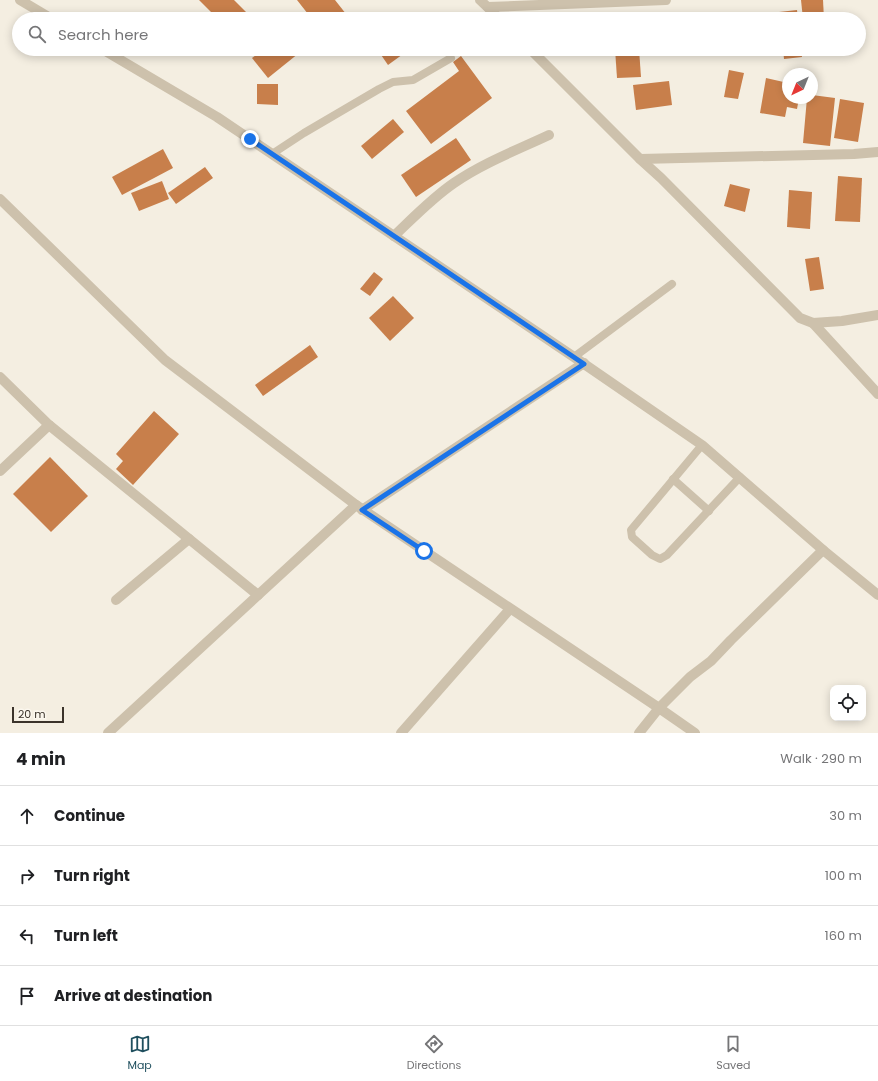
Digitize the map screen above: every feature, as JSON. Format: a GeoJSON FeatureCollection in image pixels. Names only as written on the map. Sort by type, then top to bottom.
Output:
{"type":"FeatureCollection","features":[{"type":"Feature","properties":{"kind":"street"},"geometry":{"type":"LineString","coordinates":[[20,0],[40,12]]}},
{"type":"Feature","properties":{"kind":"street"},"geometry":{"type":"LineString","coordinates":[[480,0],[493,12]]}},
{"type":"Feature","properties":{"kind":"street"},"geometry":{"type":"LineString","coordinates":[[488,7],[666,0]]}},
{"type":"Feature","properties":{"kind":"street"},"geometry":{"type":"LineString","coordinates":[[114,56],[217,117],[574,356],[702,445],[878,596]]}},
{"type":"Feature","properties":{"kind":"street"},"geometry":{"type":"LineString","coordinates":[[537,56],[800,318],[813,324],[878,394]]}},
{"type":"Feature","properties":{"kind":"street"},"geometry":{"type":"LineString","coordinates":[[394,236],[452,184],[479,168],[549,135]]}},
{"type":"Feature","properties":{"kind":"street"},"geometry":{"type":"LineString","coordinates":[[640,159],[854,154],[878,152]]}},
{"type":"Feature","properties":{"kind":"street"},"geometry":{"type":"LineString","coordinates":[[0,199],[166,360],[359,508],[695,733]]}},
{"type":"Feature","properties":{"kind":"street"},"geometry":{"type":"LineString","coordinates":[[813,324],[878,315]]}},
{"type":"Feature","properties":{"kind":"street"},"geometry":{"type":"LineString","coordinates":[[108,733],[258,595],[359,508],[584,364]]}},
{"type":"Feature","properties":{"kind":"street"},"geometry":{"type":"LineString","coordinates":[[0,377],[49,425],[258,595]]}},
{"type":"Feature","properties":{"kind":"street"},"geometry":{"type":"LineString","coordinates":[[0,471],[49,425]]}},
{"type":"Feature","properties":{"kind":"street"},"geometry":{"type":"LineString","coordinates":[[116,600],[189,538]]}},
{"type":"Feature","properties":{"kind":"street"},"geometry":{"type":"LineString","coordinates":[[639,733],[659,708],[690,677],[711,661],[823,550]]}},
{"type":"Feature","properties":{"kind":"street"},"geometry":{"type":"LineString","coordinates":[[401,733],[510,609]]}},
{"type":"Feature","properties":{"kind":"lane"},"geometry":{"type":"LineString","coordinates":[[272,154],[304,133],[379,89],[393,82],[413,80],[451,58]]}},
{"type":"Feature","properties":{"kind":"lane"},"geometry":{"type":"LineString","coordinates":[[574,356],[672,284]]}},
{"type":"Feature","properties":{"kind":"lane"},"geometry":{"type":"LineString","coordinates":[[702,445],[631,530],[632,537],[652,555],[660,559],[667,555],[740,477]]}},
{"type":"Feature","properties":{"kind":"lane"},"geometry":{"type":"LineString","coordinates":[[673,479],[709,511]]}},
{"type":"Feature","properties":{"kind":"building"},"geometry":{"type":"Polygon","coordinates":[[[199,0],[234,0],[246,12],[211,12],[199,0]]]}},
{"type":"Feature","properties":{"kind":"building"},"geometry":{"type":"Polygon","coordinates":[[[297,0],[335,0],[344,12],[306,12],[297,0]]]}},
{"type":"Feature","properties":{"kind":"building"},"geometry":{"type":"Polygon","coordinates":[[[801,0],[823,0],[824,12],[802,12],[801,0]]]}},
{"type":"Feature","properties":{"kind":"building"},"geometry":{"type":"Polygon","coordinates":[[[797,10],[797,12],[779,12],[797,10]]]}},
{"type":"Feature","properties":{"kind":"building"},"geometry":{"type":"Polygon","coordinates":[[[255,56],[295,56],[268,78],[252,58],[255,56]]]}},
{"type":"Feature","properties":{"kind":"building"},"geometry":{"type":"Polygon","coordinates":[[[382,56],[400,56],[388,65],[382,56]]]}},
{"type":"Feature","properties":{"kind":"building"},"geometry":{"type":"Polygon","coordinates":[[[461,56],[492,98],[431,144],[406,111],[459,71],[453,62],[461,56]]]}},
{"type":"Feature","properties":{"kind":"building"},"geometry":{"type":"Polygon","coordinates":[[[615,56],[640,56],[641,77],[617,78],[615,56]]]}},
{"type":"Feature","properties":{"kind":"building"},"geometry":{"type":"Polygon","coordinates":[[[784,56],[802,56],[802,57],[784,59],[784,56]]]}},
{"type":"Feature","properties":{"kind":"building"},"geometry":{"type":"Polygon","coordinates":[[[729,70],[744,73],[738,99],[724,97],[729,70]]]}},
{"type":"Feature","properties":{"kind":"building"},"geometry":{"type":"Polygon","coordinates":[[[766,78],[782,82],[782,104],[798,104],[797,109],[787,107],[785,117],[760,113],[766,78]]]}},
{"type":"Feature","properties":{"kind":"building"},"geometry":{"type":"Polygon","coordinates":[[[669,81],[672,105],[636,110],[633,85],[669,81]]]}},
{"type":"Feature","properties":{"kind":"building"},"geometry":{"type":"Polygon","coordinates":[[[257,84],[278,84],[278,105],[257,104],[257,84]]]}},
{"type":"Feature","properties":{"kind":"building"},"geometry":{"type":"Polygon","coordinates":[[[818,96],[835,98],[830,146],[803,143],[806,104],[818,104],[818,96]]]}},
{"type":"Feature","properties":{"kind":"building"},"geometry":{"type":"Polygon","coordinates":[[[840,99],[864,103],[858,142],[834,138],[840,99]]]}},
{"type":"Feature","properties":{"kind":"building"},"geometry":{"type":"Polygon","coordinates":[[[393,119],[404,132],[372,159],[361,146],[393,119]]]}},
{"type":"Feature","properties":{"kind":"building"},"geometry":{"type":"Polygon","coordinates":[[[456,138],[471,160],[416,197],[401,175],[456,138]]]}},
{"type":"Feature","properties":{"kind":"building"},"geometry":{"type":"Polygon","coordinates":[[[163,149],[173,168],[122,195],[112,177],[163,149]]]}},
{"type":"Feature","properties":{"kind":"building"},"geometry":{"type":"Polygon","coordinates":[[[205,167],[213,178],[176,204],[168,193],[205,167]]]}},
{"type":"Feature","properties":{"kind":"building"},"geometry":{"type":"Polygon","coordinates":[[[838,176],[862,178],[860,222],[835,221],[838,176]]]}},
{"type":"Feature","properties":{"kind":"building"},"geometry":{"type":"Polygon","coordinates":[[[162,181],[169,199],[139,211],[131,193],[162,181]]]}},
{"type":"Feature","properties":{"kind":"building"},"geometry":{"type":"Polygon","coordinates":[[[730,184],[750,189],[745,212],[724,206],[730,184]]]}},
{"type":"Feature","properties":{"kind":"building"},"geometry":{"type":"Polygon","coordinates":[[[789,190],[812,192],[810,229],[787,227],[789,190]]]}},
{"type":"Feature","properties":{"kind":"building"},"geometry":{"type":"Polygon","coordinates":[[[819,257],[824,289],[810,291],[805,259],[819,257]]]}},
{"type":"Feature","properties":{"kind":"building"},"geometry":{"type":"Polygon","coordinates":[[[374,272],[383,279],[370,296],[360,289],[374,272]]]}},
{"type":"Feature","properties":{"kind":"building"},"geometry":{"type":"Polygon","coordinates":[[[393,296],[414,318],[390,341],[369,318],[393,296]]]}},
{"type":"Feature","properties":{"kind":"building"},"geometry":{"type":"Polygon","coordinates":[[[310,345],[318,357],[263,396],[255,385],[310,345]]]}},
{"type":"Feature","properties":{"kind":"building"},"geometry":{"type":"Polygon","coordinates":[[[154,411],[179,434],[133,485],[116,469],[123,461],[116,454],[154,411]]]}},
{"type":"Feature","properties":{"kind":"building"},"geometry":{"type":"Polygon","coordinates":[[[50,457],[88,496],[51,532],[13,494],[50,457]]]}},
{"type":"Feature","properties":{"kind":"route"},"geometry":{"type":"LineString","coordinates":[[250,139],[584,364],[362,510],[424,551]]}}]}
